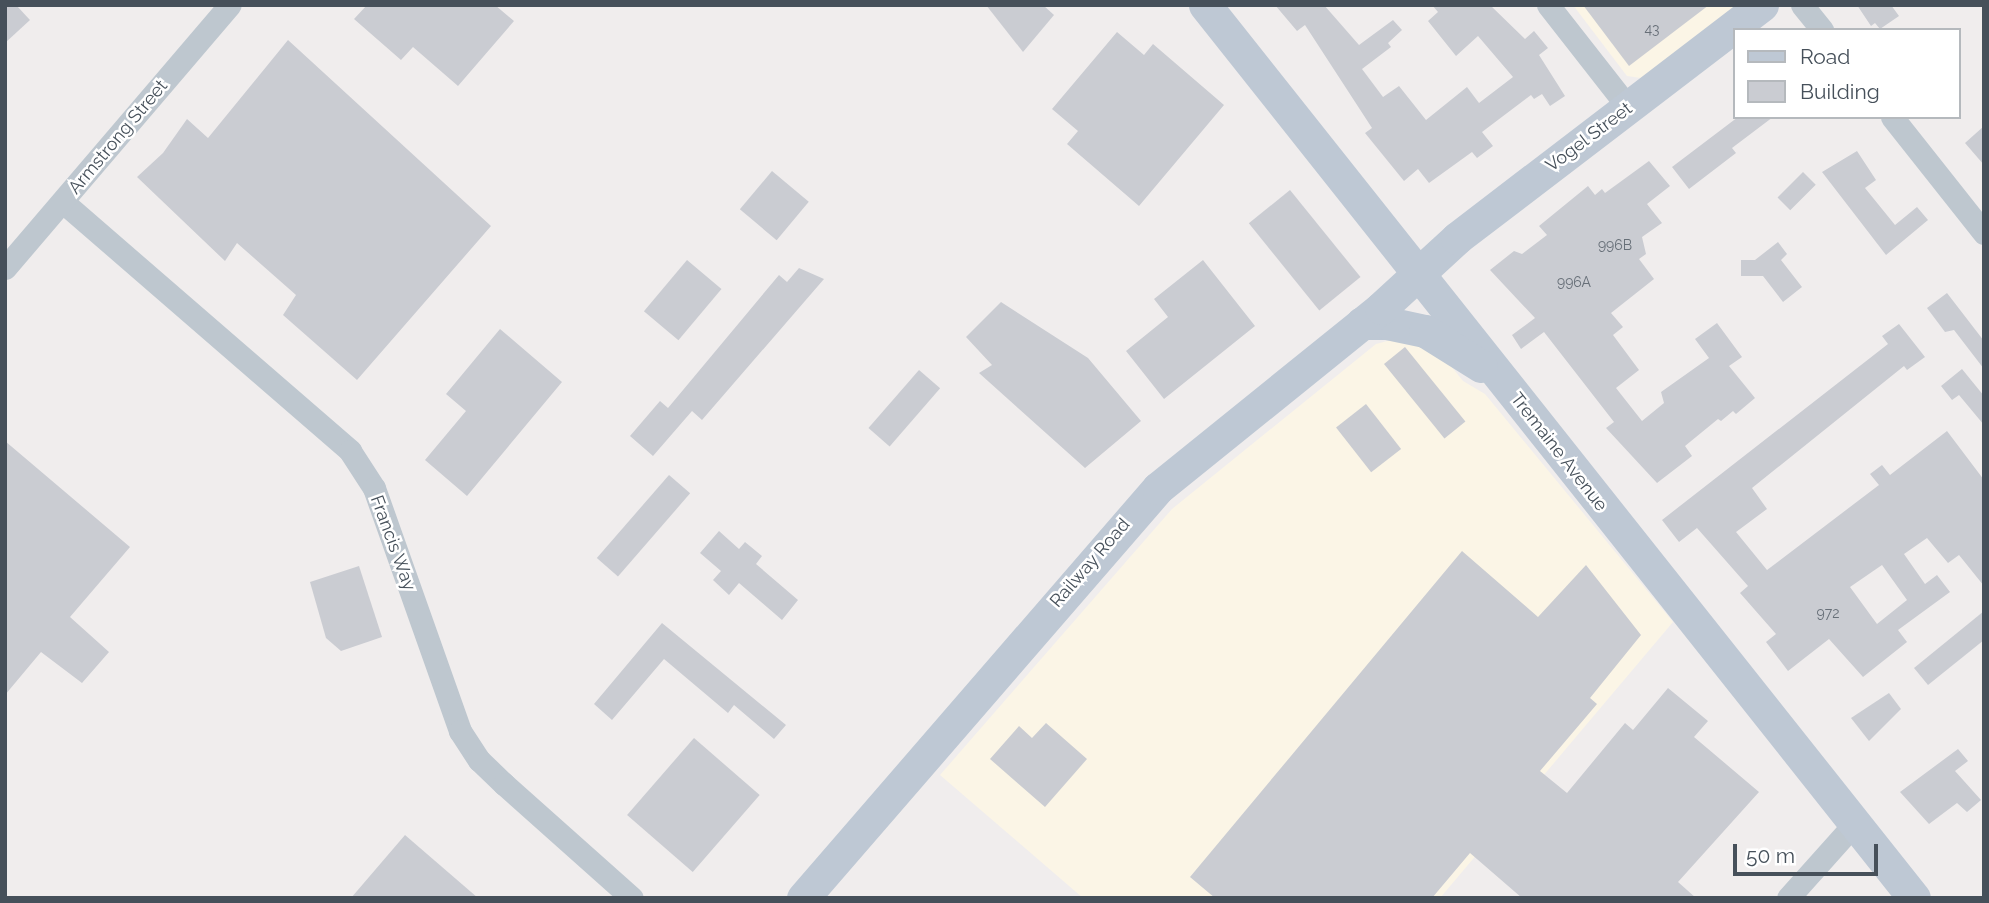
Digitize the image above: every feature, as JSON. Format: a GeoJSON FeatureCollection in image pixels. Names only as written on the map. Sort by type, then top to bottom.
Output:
{"type":"FeatureCollection","features":[{"type":"Feature","properties":{"kind":"main road","name":"Tremaine Avenue"},"geometry":{"type":"LineString","coordinates":[[1205,5],[1420,272],[1502,380],[1914,898]]}},
{"type":"Feature","properties":{"kind":"main road","name":"Vogel Street"},"geometry":{"type":"LineString","coordinates":[[1420,272],[1762,5]]}},
{"type":"Feature","properties":{"kind":"main road","name":"Railway Road"},"geometry":{"type":"LineString","coordinates":[[803,898],[1129,517],[1183,465],[1362,323],[1420,272]]}},
{"type":"Feature","properties":{"kind":"main road"},"geometry":{"type":"LineString","coordinates":[[1362,323],[1387,323],[1426,331],[1502,380]]}},
{"type":"Feature","properties":{"kind":"street","name":"Armstrong Street"},"geometry":{"type":"LineString","coordinates":[[5,268],[230,5]]}},
{"type":"Feature","properties":{"kind":"street"},"geometry":{"type":"LineString","coordinates":[[1548,5],[1628,107]]}},
{"type":"Feature","properties":{"kind":"street"},"geometry":{"type":"LineString","coordinates":[[1802,5],[1820,28]]}},
{"type":"Feature","properties":{"kind":"street"},"geometry":{"type":"LineString","coordinates":[[1894,119],[1981,224]]}},
{"type":"Feature","properties":{"kind":"street","name":"Francis Way"},"geometry":{"type":"LineString","coordinates":[[63,202],[350,451],[373,488],[466,741],[503,784],[632,898]]}},
{"type":"Feature","properties":{"kind":"street"},"geometry":{"type":"LineString","coordinates":[[1788,898],[1855,823]]}},
{"type":"Feature","properties":{"kind":"shaded area"},"geometry":{"type":"Polygon","coordinates":[[[1573,5],[1738,5],[1641,78],[1627,76],[1573,5]]]}},
{"type":"Feature","properties":{"kind":"shaded area"},"geometry":{"type":"Polygon","coordinates":[[[1406,336],[1438,350],[1463,381],[1485,394],[1673,622],[1440,898],[1083,898],[940,775],[1172,509],[1376,344],[1406,336]]]}},
{"type":"Feature","properties":{"kind":"building"},"geometry":{"type":"Polygon","coordinates":[[[5,5],[16,5],[30,20],[5,43],[5,5]]]}},
{"type":"Feature","properties":{"kind":"building"},"geometry":{"type":"Polygon","coordinates":[[[367,5],[495,5],[514,21],[458,86],[413,47],[401,60],[354,19],[367,5]]]}},
{"type":"Feature","properties":{"kind":"building"},"geometry":{"type":"Polygon","coordinates":[[[986,5],[1043,5],[1054,15],[1023,52],[986,5]]]}},
{"type":"Feature","properties":{"kind":"building"},"geometry":{"type":"Polygon","coordinates":[[[1275,5],[1324,5],[1359,45],[1393,20],[1402,30],[1388,43],[1391,47],[1362,69],[1383,97],[1399,86],[1426,120],[1467,87],[1479,103],[1513,77],[1478,36],[1456,56],[1428,21],[1438,12],[1432,5],[1490,5],[1525,39],[1534,31],[1548,48],[1539,55],[1565,96],[1550,106],[1542,94],[1534,99],[1531,95],[1482,132],[1493,146],[1477,158],[1472,152],[1429,183],[1418,169],[1404,181],[1365,133],[1372,128],[1305,25],[1297,31],[1275,5]]]}},
{"type":"Feature","properties":{"kind":"building"},"geometry":{"type":"Polygon","coordinates":[[[1583,5],[1709,5],[1629,66],[1583,5]]]}},
{"type":"Feature","properties":{"kind":"building"},"geometry":{"type":"Polygon","coordinates":[[[1857,5],[1891,5],[1899,16],[1881,28],[1875,23],[1871,26],[1857,5]]]}},
{"type":"Feature","properties":{"kind":"building"},"geometry":{"type":"Polygon","coordinates":[[[1117,32],[1144,55],[1153,44],[1224,105],[1139,206],[1067,144],[1078,131],[1052,109],[1117,32]]]}},
{"type":"Feature","properties":{"kind":"building"},"geometry":{"type":"Polygon","coordinates":[[[288,40],[491,226],[357,380],[283,315],[296,295],[237,243],[225,261],[137,177],[163,153],[187,119],[208,138],[288,40]]]}},
{"type":"Feature","properties":{"kind":"building"},"geometry":{"type":"Polygon","coordinates":[[[1735,119],[1770,119],[1732,148],[1736,153],[1689,189],[1672,167],[1735,119]]]}},
{"type":"Feature","properties":{"kind":"building"},"geometry":{"type":"Polygon","coordinates":[[[1984,126],[1984,165],[1965,143],[1984,126]]]}},
{"type":"Feature","properties":{"kind":"building"},"geometry":{"type":"Polygon","coordinates":[[[1857,151],[1876,180],[1865,188],[1895,225],[1917,207],[1928,220],[1886,255],[1822,172],[1857,151]]]}},
{"type":"Feature","properties":{"kind":"building"},"geometry":{"type":"Polygon","coordinates":[[[1649,161],[1670,186],[1647,204],[1662,223],[1642,237],[1646,254],[1639,259],[1654,279],[1611,313],[1623,327],[1613,335],[1639,370],[1616,388],[1642,421],[1664,403],[1661,392],[1709,358],[1695,339],[1717,323],[1742,357],[1729,366],[1755,398],[1736,414],[1733,411],[1721,421],[1718,419],[1685,446],[1692,456],[1657,483],[1606,428],[1614,422],[1544,332],[1521,349],[1512,335],[1535,318],[1490,270],[1514,251],[1522,254],[1547,235],[1539,226],[1588,186],[1595,195],[1602,189],[1605,193],[1649,161]]]}},
{"type":"Feature","properties":{"kind":"building"},"geometry":{"type":"Polygon","coordinates":[[[772,171],[809,202],[777,240],[740,209],[772,171]]]}},
{"type":"Feature","properties":{"kind":"building"},"geometry":{"type":"Polygon","coordinates":[[[1803,172],[1816,185],[1790,210],[1778,197],[1803,172]]]}},
{"type":"Feature","properties":{"kind":"building"},"geometry":{"type":"Polygon","coordinates":[[[1290,190],[1360,277],[1319,310],[1249,223],[1290,190]]]}},
{"type":"Feature","properties":{"kind":"building"},"geometry":{"type":"Polygon","coordinates":[[[1778,242],[1787,254],[1781,260],[1802,287],[1783,302],[1763,276],[1741,276],[1741,260],[1755,260],[1778,242]]]}},
{"type":"Feature","properties":{"kind":"building"},"geometry":{"type":"Polygon","coordinates":[[[687,260],[721,289],[678,340],[644,311],[687,260]]]}},
{"type":"Feature","properties":{"kind":"building"},"geometry":{"type":"Polygon","coordinates":[[[1203,260],[1255,326],[1164,399],[1126,351],[1168,317],[1154,299],[1203,260]]]}},
{"type":"Feature","properties":{"kind":"building"},"geometry":{"type":"Polygon","coordinates":[[[799,268],[824,279],[702,420],[692,411],[653,456],[630,436],[660,401],[668,408],[779,275],[787,282],[799,268]]]}},
{"type":"Feature","properties":{"kind":"building"},"geometry":{"type":"Polygon","coordinates":[[[1947,293],[1984,341],[1984,369],[1954,330],[1945,332],[1927,308],[1947,293]]]}},
{"type":"Feature","properties":{"kind":"building"},"geometry":{"type":"Polygon","coordinates":[[[1001,302],[1088,358],[1141,421],[1085,468],[979,373],[992,365],[966,337],[1001,302]]]}},
{"type":"Feature","properties":{"kind":"building"},"geometry":{"type":"Polygon","coordinates":[[[1899,324],[1925,357],[1907,370],[1904,366],[1752,488],[1767,509],[1736,532],[1767,570],[1879,485],[1870,474],[1882,465],[1890,475],[1947,431],[1984,480],[1984,586],[1959,555],[1948,563],[1927,538],[1904,554],[1925,584],[1937,575],[1950,592],[1898,630],[1907,642],[1863,677],[1829,639],[1788,671],[1766,642],[1776,634],[1740,593],[1748,586],[1697,528],[1679,542],[1662,520],[1888,344],[1882,336],[1899,324]],[[1882,565],[1850,587],[1877,624],[1907,600],[1882,565]]]}},
{"type":"Feature","properties":{"kind":"building"},"geometry":{"type":"Polygon","coordinates":[[[500,329],[562,382],[467,496],[425,460],[466,411],[446,394],[500,329]]]}},
{"type":"Feature","properties":{"kind":"building"},"geometry":{"type":"Polygon","coordinates":[[[1405,347],[1465,422],[1444,439],[1384,364],[1405,347]]]}},
{"type":"Feature","properties":{"kind":"building"},"geometry":{"type":"Polygon","coordinates":[[[1962,369],[1984,396],[1984,425],[1959,395],[1952,400],[1941,386],[1962,369]]]}},
{"type":"Feature","properties":{"kind":"building"},"geometry":{"type":"Polygon","coordinates":[[[919,370],[940,388],[890,446],[868,428],[919,370]]]}},
{"type":"Feature","properties":{"kind":"building"},"geometry":{"type":"Polygon","coordinates":[[[1366,404],[1401,449],[1371,472],[1336,427],[1366,404]]]}},
{"type":"Feature","properties":{"kind":"building"},"geometry":{"type":"Polygon","coordinates":[[[5,441],[130,547],[70,617],[109,652],[82,683],[41,652],[5,695],[5,441]]]}},
{"type":"Feature","properties":{"kind":"building"},"geometry":{"type":"Polygon","coordinates":[[[669,475],[690,493],[618,576],[597,558],[669,475]]]}},
{"type":"Feature","properties":{"kind":"building"},"geometry":{"type":"Polygon","coordinates":[[[719,531],[739,549],[745,542],[762,556],[756,564],[798,600],[782,620],[739,583],[729,595],[713,580],[721,571],[700,553],[719,531]]]}},
{"type":"Feature","properties":{"kind":"building"},"geometry":{"type":"Polygon","coordinates":[[[1462,551],[1538,617],[1586,565],[1641,635],[1590,698],[1597,704],[1540,771],[1567,793],[1625,723],[1633,730],[1668,688],[1708,721],[1694,737],[1759,792],[1678,882],[1696,898],[1522,898],[1470,853],[1432,898],[1215,898],[1190,877],[1462,551]]]}},
{"type":"Feature","properties":{"kind":"building"},"geometry":{"type":"Polygon","coordinates":[[[359,566],[382,637],[341,651],[326,638],[310,582],[359,566]]]}},
{"type":"Feature","properties":{"kind":"building"},"geometry":{"type":"Polygon","coordinates":[[[1984,611],[1984,640],[1928,685],[1914,668],[1984,611]]]}},
{"type":"Feature","properties":{"kind":"building"},"geometry":{"type":"Polygon","coordinates":[[[662,623],[786,725],[774,739],[734,705],[728,713],[664,659],[612,720],[594,704],[662,623]]]}},
{"type":"Feature","properties":{"kind":"building"},"geometry":{"type":"Polygon","coordinates":[[[1889,693],[1901,709],[1869,741],[1851,718],[1889,693]]]}},
{"type":"Feature","properties":{"kind":"building"},"geometry":{"type":"Polygon","coordinates":[[[1046,723],[1087,759],[1045,807],[990,759],[1019,726],[1032,738],[1046,723]]]}},
{"type":"Feature","properties":{"kind":"building"},"geometry":{"type":"Polygon","coordinates":[[[694,738],[760,795],[693,872],[627,815],[694,738]]]}},
{"type":"Feature","properties":{"kind":"building"},"geometry":{"type":"Polygon","coordinates":[[[1958,749],[1968,761],[1955,771],[1981,800],[1967,812],[1957,803],[1929,824],[1900,792],[1958,749]]]}},
{"type":"Feature","properties":{"kind":"building"},"geometry":{"type":"Polygon","coordinates":[[[405,835],[478,898],[351,898],[405,835]]]}}]}
